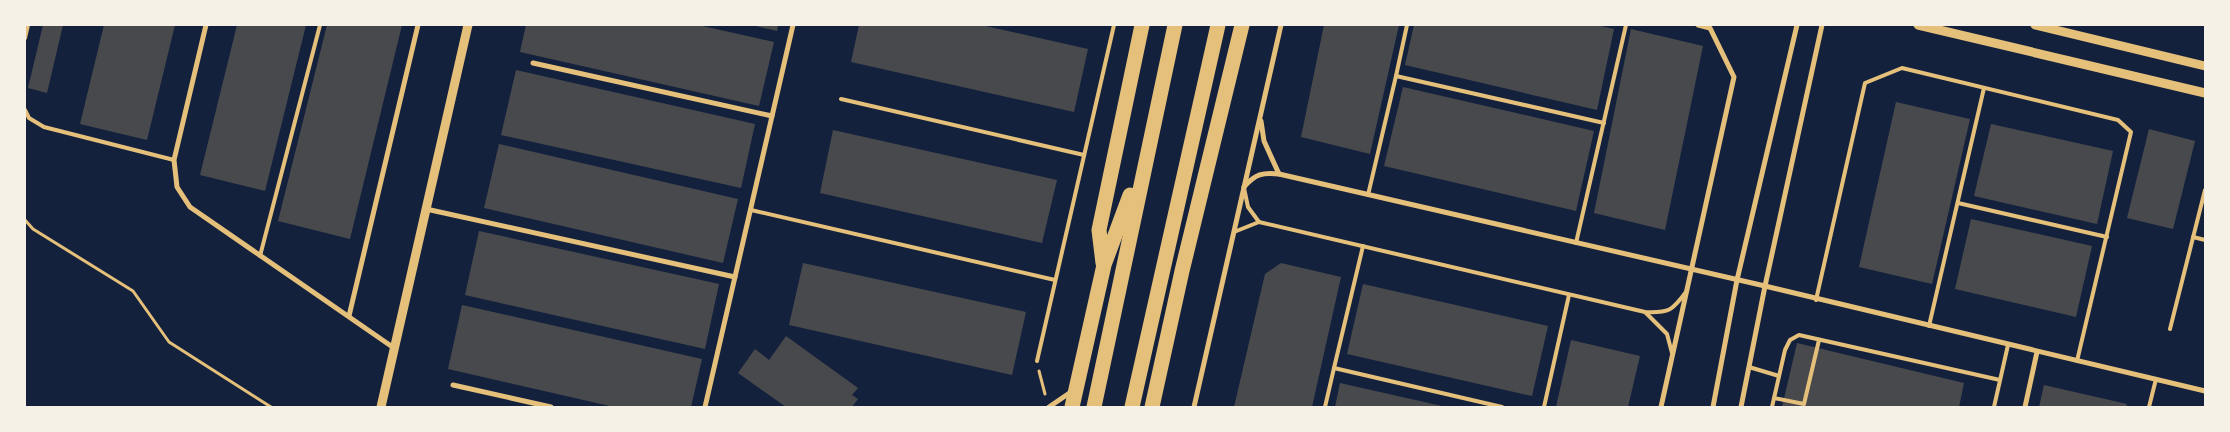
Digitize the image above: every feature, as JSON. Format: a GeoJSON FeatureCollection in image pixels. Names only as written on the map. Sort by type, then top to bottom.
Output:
{"type":"FeatureCollection","features":[{"type":"Feature","properties":{"kind":"highway"},"geometry":{"type":"LineString","coordinates":[[1104,265],[1099,230],[1142,25]]}},
{"type":"Feature","properties":{"kind":"highway"},"geometry":{"type":"LineString","coordinates":[[1094,407],[1175,25]]}},
{"type":"Feature","properties":{"kind":"highway"},"geometry":{"type":"LineString","coordinates":[[1132,407],[1218,25]]}},
{"type":"Feature","properties":{"kind":"highway"},"geometry":{"type":"LineString","coordinates":[[1152,407],[1182,271],[1242,25]]}},
{"type":"Feature","properties":{"kind":"highway"},"geometry":{"type":"LineString","coordinates":[[1072,407],[1104,265],[1147,152]]}},
{"type":"Feature","properties":{"kind":"street"},"geometry":{"type":"LineString","coordinates":[[206,25],[174,160],[177,186],[190,207],[394,348]]}},
{"type":"Feature","properties":{"kind":"street"},"geometry":{"type":"LineString","coordinates":[[349,316],[418,25]]}},
{"type":"Feature","properties":{"kind":"street"},"geometry":{"type":"LineString","coordinates":[[381,407],[468,25]]}},
{"type":"Feature","properties":{"kind":"street"},"geometry":{"type":"LineString","coordinates":[[705,407],[793,25]]}},
{"type":"Feature","properties":{"kind":"street"},"geometry":{"type":"LineString","coordinates":[[1194,407],[1281,25]]}},
{"type":"Feature","properties":{"kind":"street"},"geometry":{"type":"LineString","coordinates":[[1661,407],[1734,77],[1710,28],[1698,25]]}},
{"type":"Feature","properties":{"kind":"street"},"geometry":{"type":"LineString","coordinates":[[1713,407],[1738,280],[1797,25]]}},
{"type":"Feature","properties":{"kind":"street"},"geometry":{"type":"LineString","coordinates":[[1741,407],[1765,286],[1822,25]]}},
{"type":"Feature","properties":{"kind":"street"},"geometry":{"type":"LineString","coordinates":[[1918,25],[2205,94]]}},
{"type":"Feature","properties":{"kind":"street"},"geometry":{"type":"LineString","coordinates":[[2035,25],[2205,66]]}},
{"type":"Feature","properties":{"kind":"street"},"geometry":{"type":"LineString","coordinates":[[533,63],[772,116]]}},
{"type":"Feature","properties":{"kind":"street"},"geometry":{"type":"LineString","coordinates":[[1261,114],[1264,141],[1279,174]]}},
{"type":"Feature","properties":{"kind":"street"},"geometry":{"type":"LineString","coordinates":[[1244,187],[1252,178],[1265,172],[1279,174],[1765,286],[1816,300],[2205,391]]}},
{"type":"Feature","properties":{"kind":"street"},"geometry":{"type":"LineString","coordinates":[[426,209],[735,277]]}},
{"type":"Feature","properties":{"kind":"street"},"geometry":{"type":"LineString","coordinates":[[2024,407],[2037,352]]}},
{"type":"Feature","properties":{"kind":"street"},"geometry":{"type":"LineString","coordinates":[[453,385],[551,407]]}},
{"type":"Feature","properties":{"kind":"street"},"geometry":{"type":"LineString","coordinates":[[1048,407],[1076,389]]}},
{"type":"Feature","properties":{"kind":"lane"},"geometry":{"type":"LineString","coordinates":[[25,38],[28,25]]}},
{"type":"Feature","properties":{"kind":"lane"},"geometry":{"type":"LineString","coordinates":[[260,256],[320,25]]}},
{"type":"Feature","properties":{"kind":"lane"},"geometry":{"type":"LineString","coordinates":[[1037,361],[1114,25]]}},
{"type":"Feature","properties":{"kind":"lane"},"geometry":{"type":"LineString","coordinates":[[1368,195],[1407,25]]}},
{"type":"Feature","properties":{"kind":"lane"},"geometry":{"type":"LineString","coordinates":[[1576,243],[1626,25]]}},
{"type":"Feature","properties":{"kind":"lane"},"geometry":{"type":"LineString","coordinates":[[1816,300],[1865,83],[1902,68],[2118,120],[2131,132],[2077,361]]}},
{"type":"Feature","properties":{"kind":"lane"},"geometry":{"type":"LineString","coordinates":[[1396,76],[1604,123]]}},
{"type":"Feature","properties":{"kind":"lane"},"geometry":{"type":"LineString","coordinates":[[1929,326],[1984,88]]}},
{"type":"Feature","properties":{"kind":"lane"},"geometry":{"type":"LineString","coordinates":[[841,99],[1084,155]]}},
{"type":"Feature","properties":{"kind":"lane"},"geometry":{"type":"LineString","coordinates":[[25,110],[29,118],[44,128],[174,160]]}},
{"type":"Feature","properties":{"kind":"lane"},"geometry":{"type":"LineString","coordinates":[[1244,187],[1248,207],[1259,222]]}},
{"type":"Feature","properties":{"kind":"lane"},"geometry":{"type":"LineString","coordinates":[[2170,329],[2205,190]]}},
{"type":"Feature","properties":{"kind":"lane"},"geometry":{"type":"LineString","coordinates":[[1958,203],[2107,237]]}},
{"type":"Feature","properties":{"kind":"lane"},"geometry":{"type":"LineString","coordinates":[[751,210],[1055,280]]}},
{"type":"Feature","properties":{"kind":"lane"},"geometry":{"type":"LineString","coordinates":[[1234,232],[1259,222],[1645,312],[1662,313],[1672,310],[1687,290]]}},
{"type":"Feature","properties":{"kind":"lane"},"geometry":{"type":"LineString","coordinates":[[2193,237],[2205,240]]}},
{"type":"Feature","properties":{"kind":"lane"},"geometry":{"type":"LineString","coordinates":[[1325,407],[1363,246]]}},
{"type":"Feature","properties":{"kind":"lane"},"geometry":{"type":"LineString","coordinates":[[1544,407],[1569,295]]}},
{"type":"Feature","properties":{"kind":"lane"},"geometry":{"type":"LineString","coordinates":[[1645,312],[1667,334],[1671,342],[1672,356]]}},
{"type":"Feature","properties":{"kind":"lane"},"geometry":{"type":"LineString","coordinates":[[1772,407],[1784,350],[1790,340],[1799,335],[2000,380]]}},
{"type":"Feature","properties":{"kind":"lane"},"geometry":{"type":"LineString","coordinates":[[1774,398],[1804,404],[1819,340]]}},
{"type":"Feature","properties":{"kind":"lane"},"geometry":{"type":"LineString","coordinates":[[1994,407],[2008,345]]}},
{"type":"Feature","properties":{"kind":"lane"},"geometry":{"type":"LineString","coordinates":[[1334,368],[1502,407]]}},
{"type":"Feature","properties":{"kind":"lane"},"geometry":{"type":"LineString","coordinates":[[1749,368],[1779,376]]}},
{"type":"Feature","properties":{"kind":"lane"},"geometry":{"type":"LineString","coordinates":[[2149,407],[2156,379]]}},
{"type":"Feature","properties":{"kind":"path"},"geometry":{"type":"LineString","coordinates":[[25,220],[33,229],[133,291],[169,342],[271,407]]}},
{"type":"Feature","properties":{"kind":"path"},"geometry":{"type":"LineString","coordinates":[[1037,361],[1046,398]]}},
{"type":"Feature","properties":{"kind":"building"},"geometry":{"type":"Polygon","coordinates":[[[43,25],[63,25],[47,93],[28,88],[43,25]]]}},
{"type":"Feature","properties":{"kind":"building"},"geometry":{"type":"Polygon","coordinates":[[[104,25],[175,25],[147,140],[80,124],[104,25]]]}},
{"type":"Feature","properties":{"kind":"building"},"geometry":{"type":"Polygon","coordinates":[[[237,25],[306,25],[265,191],[200,175],[237,25]]]}},
{"type":"Feature","properties":{"kind":"building"},"geometry":{"type":"Polygon","coordinates":[[[327,25],[402,25],[350,239],[278,221],[327,25]]]}},
{"type":"Feature","properties":{"kind":"building"},"geometry":{"type":"Polygon","coordinates":[[[526,25],[698,25],[774,42],[759,106],[520,52],[526,25]]]}},
{"type":"Feature","properties":{"kind":"building"},"geometry":{"type":"Polygon","coordinates":[[[752,25],[778,25],[777,31],[752,25]]]}},
{"type":"Feature","properties":{"kind":"building"},"geometry":{"type":"Polygon","coordinates":[[[859,25],[981,25],[1088,49],[1074,112],[851,62],[859,25]]]}},
{"type":"Feature","properties":{"kind":"building"},"geometry":{"type":"Polygon","coordinates":[[[1324,25],[1399,25],[1370,154],[1301,137],[1324,25]]]}},
{"type":"Feature","properties":{"kind":"building"},"geometry":{"type":"Polygon","coordinates":[[[1414,25],[1596,25],[1614,29],[1597,110],[1405,65],[1414,25]]]}},
{"type":"Feature","properties":{"kind":"building"},"geometry":{"type":"Polygon","coordinates":[[[1631,29],[1703,46],[1665,230],[1594,213],[1631,29]]]}},
{"type":"Feature","properties":{"kind":"building"},"geometry":{"type":"Polygon","coordinates":[[[516,70],[755,124],[741,188],[501,135],[516,70]]]}},
{"type":"Feature","properties":{"kind":"building"},"geometry":{"type":"Polygon","coordinates":[[[1403,87],[1594,131],[1576,211],[1384,166],[1403,87]]]}},
{"type":"Feature","properties":{"kind":"building"},"geometry":{"type":"Polygon","coordinates":[[[1896,102],[1970,119],[1932,284],[1859,267],[1896,102]]]}},
{"type":"Feature","properties":{"kind":"building"},"geometry":{"type":"Polygon","coordinates":[[[1991,124],[2113,151],[2097,224],[1974,196],[1991,124]]]}},
{"type":"Feature","properties":{"kind":"building"},"geometry":{"type":"Polygon","coordinates":[[[2149,129],[2195,141],[2173,229],[2127,218],[2149,129]]]}},
{"type":"Feature","properties":{"kind":"building"},"geometry":{"type":"Polygon","coordinates":[[[833,130],[1057,180],[1042,243],[820,193],[833,130]]]}},
{"type":"Feature","properties":{"kind":"building"},"geometry":{"type":"Polygon","coordinates":[[[499,144],[738,199],[723,263],[484,208],[499,144]]]}},
{"type":"Feature","properties":{"kind":"building"},"geometry":{"type":"Polygon","coordinates":[[[1971,219],[2092,246],[2076,317],[1955,289],[1971,219]]]}},
{"type":"Feature","properties":{"kind":"building"},"geometry":{"type":"Polygon","coordinates":[[[479,231],[719,284],[705,349],[465,295],[479,231]]]}},
{"type":"Feature","properties":{"kind":"building"},"geometry":{"type":"Polygon","coordinates":[[[803,263],[1026,312],[1012,375],[789,325],[803,263]]]}},
{"type":"Feature","properties":{"kind":"building"},"geometry":{"type":"Polygon","coordinates":[[[1281,263],[1341,277],[1312,407],[1234,407],[1265,274],[1281,263]]]}},
{"type":"Feature","properties":{"kind":"building"},"geometry":{"type":"Polygon","coordinates":[[[1363,284],[1548,326],[1532,396],[1347,354],[1363,284]]]}},
{"type":"Feature","properties":{"kind":"building"},"geometry":{"type":"Polygon","coordinates":[[[462,305],[702,359],[691,407],[614,407],[448,369],[462,305]]]}},
{"type":"Feature","properties":{"kind":"building"},"geometry":{"type":"Polygon","coordinates":[[[786,336],[858,388],[852,395],[858,399],[852,407],[786,407],[738,373],[755,349],[769,360],[786,336]]]}},
{"type":"Feature","properties":{"kind":"building"},"geometry":{"type":"Polygon","coordinates":[[[1571,340],[1640,356],[1628,407],[1556,407],[1571,340]]]}},
{"type":"Feature","properties":{"kind":"building"},"geometry":{"type":"Polygon","coordinates":[[[1797,343],[1964,383],[1959,407],[1782,407],[1797,343]]]}},
{"type":"Feature","properties":{"kind":"building"},"geometry":{"type":"Polygon","coordinates":[[[1340,383],[1442,406],[1442,407],[1335,407],[1340,383]]]}},
{"type":"Feature","properties":{"kind":"building"},"geometry":{"type":"Polygon","coordinates":[[[2044,385],[2127,404],[2126,407],[2039,407],[2044,385]]]}}]}
